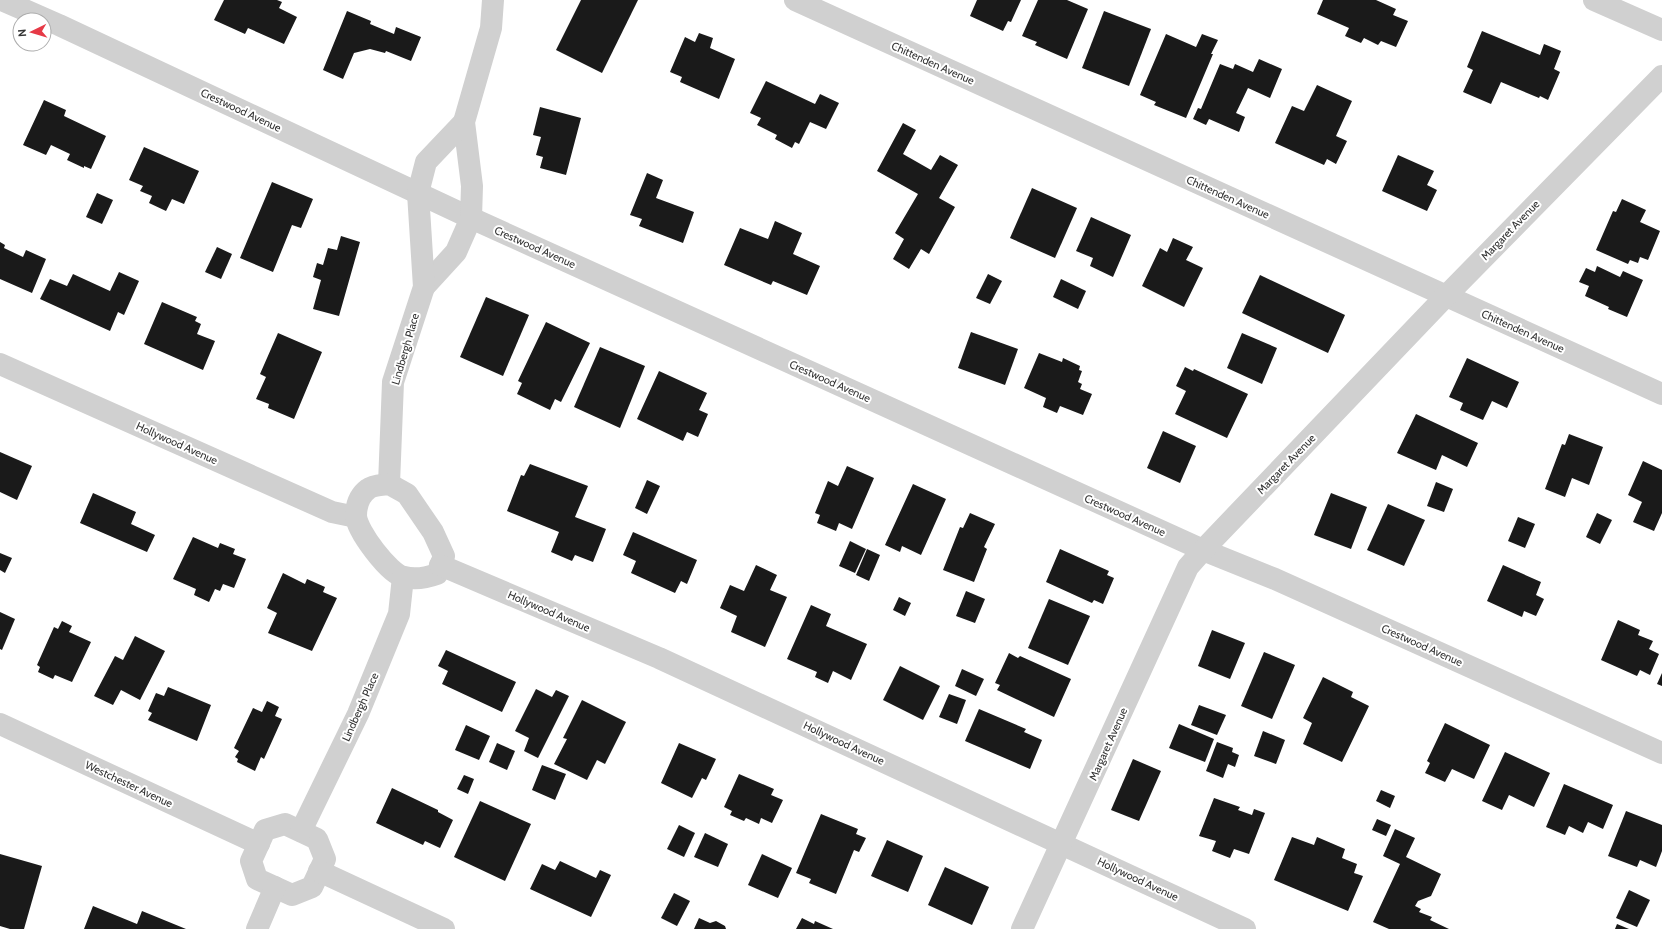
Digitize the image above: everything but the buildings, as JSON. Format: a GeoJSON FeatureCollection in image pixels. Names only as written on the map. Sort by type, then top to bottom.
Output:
{"type":"FeatureCollection","features":[{"type":"Feature","properties":{"kind":"street","name":"Crestwood Avenue"},"geometry":{"type":"LineString","coordinates":[[2,0],[59,25],[471,218],[1202,550],[1275,580],[1662,753]]}},
{"type":"Feature","properties":{"kind":"street","name":"Lindbergh Place"},"geometry":{"type":"LineString","coordinates":[[424,287],[456,252],[471,218],[472,186],[464,122],[491,28],[493,0]]}},
{"type":"Feature","properties":{"kind":"street","name":"Chittenden Avenue"},"geometry":{"type":"LineString","coordinates":[[795,0],[1662,394]]}},
{"type":"Feature","properties":{"kind":"street"},"geometry":{"type":"LineString","coordinates":[[1594,0],[1662,30]]}},
{"type":"Feature","properties":{"kind":"street","name":"Margaret Avenue"},"geometry":{"type":"LineString","coordinates":[[1022,929],[1188,567],[1202,550],[1446,296],[1662,76]]}},
{"type":"Feature","properties":{"kind":"street","name":"Lindbergh Place"},"geometry":{"type":"LineString","coordinates":[[389,484],[393,382],[424,287],[418,193],[426,162],[464,122]]}},
{"type":"Feature","properties":{"kind":"street","name":"Hollywood Avenue"},"geometry":{"type":"LineString","coordinates":[[0,364],[332,512],[356,517]]}},
{"type":"Feature","properties":{"kind":"street"},"geometry":{"type":"LineString","coordinates":[[389,484],[407,494],[433,532],[444,556],[437,574],[424,579],[402,577],[385,565],[368,542],[356,517],[358,500],[369,488],[389,484]]}},
{"type":"Feature","properties":{"kind":"street","name":"Hollywood Avenue"},"geometry":{"type":"LineString","coordinates":[[440,565],[659,658],[1245,929]]}},
{"type":"Feature","properties":{"kind":"street","name":"Lindbergh Place"},"geometry":{"type":"LineString","coordinates":[[301,831],[358,714],[399,614],[402,577]]}},
{"type":"Feature","properties":{"kind":"street","name":"Westchester Avenue"},"geometry":{"type":"LineString","coordinates":[[0,724],[259,844]]}},
{"type":"Feature","properties":{"kind":"street"},"geometry":{"type":"LineString","coordinates":[[285,824],[301,831],[318,839],[324,859],[312,887],[292,895],[257,879],[251,861],[266,830],[285,824]]}},
{"type":"Feature","properties":{"kind":"street"},"geometry":{"type":"LineString","coordinates":[[319,871],[444,929]]}},
{"type":"Feature","properties":{"kind":"street"},"geometry":{"type":"LineString","coordinates":[[256,929],[275,887]]}}]}
